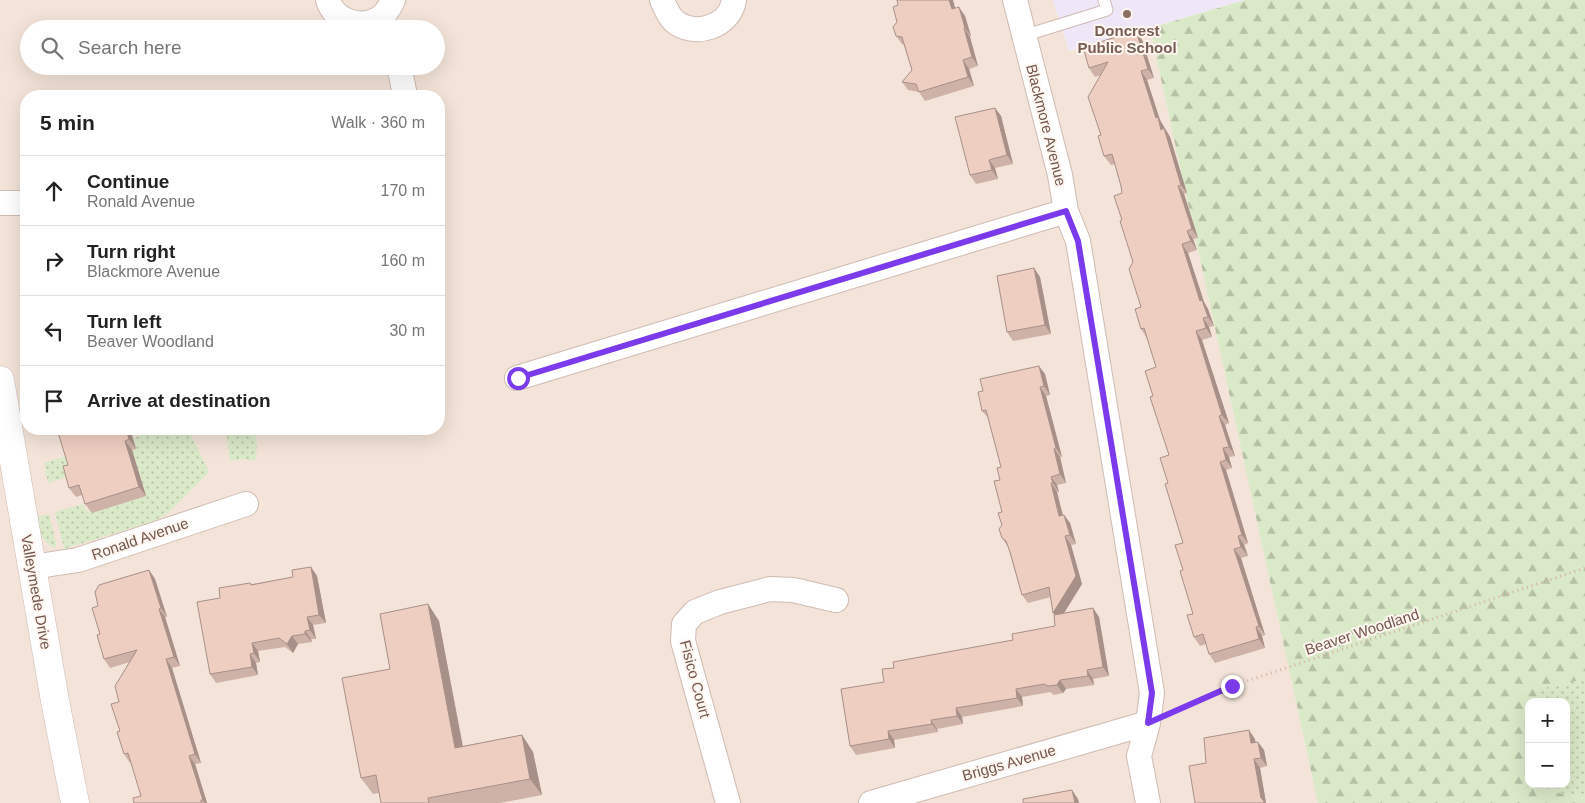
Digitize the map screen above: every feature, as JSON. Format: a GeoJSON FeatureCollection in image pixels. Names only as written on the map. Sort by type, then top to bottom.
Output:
{"type":"FeatureCollection","features":[{"type":"Feature","properties":{"kind":"street"},"geometry":{"type":"LineString","coordinates":[[328,0],[336,13],[345,20]]}},
{"type":"Feature","properties":{"kind":"street"},"geometry":{"type":"LineString","coordinates":[[383,20],[393,0]]}},
{"type":"Feature","properties":{"kind":"street"},"geometry":{"type":"LineString","coordinates":[[662,0],[666,11],[674,21],[684,27],[696,30],[720,23],[728,14],[734,0]]}},
{"type":"Feature","properties":{"kind":"street","name":"Blackmore Avenue"},"geometry":{"type":"LineString","coordinates":[[1015,0],[1060,175],[1066,211],[1078,241],[1152,693],[1148,723],[1139,756],[1148,803]]}},
{"type":"Feature","properties":{"kind":"street"},"geometry":{"type":"LineString","coordinates":[[401,75],[404,90]]}},
{"type":"Feature","properties":{"kind":"street"},"geometry":{"type":"LineString","coordinates":[[0,203],[20,203]]}},
{"type":"Feature","properties":{"kind":"street"},"geometry":{"type":"LineString","coordinates":[[518,378],[1066,211]]}},
{"type":"Feature","properties":{"kind":"street","name":"Valleymede Drive"},"geometry":{"type":"LineString","coordinates":[[0,380],[55,701],[75,803]]}},
{"type":"Feature","properties":{"kind":"street","name":"Ronald Avenue"},"geometry":{"type":"LineString","coordinates":[[32,568],[78,560],[246,504]]}},
{"type":"Feature","properties":{"kind":"street","name":"Fisico Court"},"geometry":{"type":"LineString","coordinates":[[728,803],[683,641],[684,624],[694,612],[720,602],[770,589],[793,590],[836,600]]}},
{"type":"Feature","properties":{"kind":"street","name":"Briggs Avenue"},"geometry":{"type":"LineString","coordinates":[[871,803],[1148,723]]}},
{"type":"Feature","properties":{"kind":"lane"},"geometry":{"type":"LineString","coordinates":[[1023,36],[1107,10],[1104,0]]}},
{"type":"Feature","properties":{"kind":"path","name":"Beaver Woodland"},"geometry":{"type":"LineString","coordinates":[[1148,723],[1232,686],[1585,568]]}},
{"type":"Feature","properties":{"kind":"shaded area"},"geometry":{"type":"Polygon","coordinates":[[[0,0],[1053,0],[1069,51],[1150,28],[1318,803],[0,803],[0,0]]]}},
{"type":"Feature","properties":{"kind":"shaded area","name":"Doncrest Public School"},"geometry":{"type":"Polygon","coordinates":[[[1053,0],[1245,0],[1069,51],[1053,0]]]}},
{"type":"Feature","properties":{"kind":"green space"},"geometry":{"type":"Polygon","coordinates":[[[1245,0],[1585,0],[1585,679],[1540,689],[1538,698],[1525,698],[1525,775],[1523,786],[1525,788],[1585,798],[1585,803],[1318,803],[1150,28],[1245,0]]]}},
{"type":"Feature","properties":{"kind":"green space"},"geometry":{"type":"Polygon","coordinates":[[[142,435],[191,435],[209,472],[166,515],[154,521],[64,549],[55,512],[83,504],[87,512],[92,510],[97,467],[48,483],[44,463],[69,455],[85,465],[136,449],[133,438],[142,435]]]}},
{"type":"Feature","properties":{"kind":"green space"},"geometry":{"type":"Polygon","coordinates":[[[227,435],[256,436],[255,461],[243,459],[230,461],[227,435]]]}},
{"type":"Feature","properties":{"kind":"green space"},"geometry":{"type":"Polygon","coordinates":[[[49,514],[56,548],[44,540],[40,532],[37,517],[49,514]]]}},
{"type":"Feature","properties":{"kind":"green space"},"geometry":{"type":"Polygon","coordinates":[[[1585,679],[1585,798],[1533,788],[1570,788],[1570,698],[1538,698],[1539,689],[1585,679]]]}},
{"type":"Feature","properties":{"kind":"building"},"geometry":{"type":"Polygon","coordinates":[[[897,0],[949,0],[952,9],[959,7],[972,57],[963,60],[968,77],[919,92],[916,84],[902,82],[912,70],[902,37],[896,36],[893,27],[897,22],[893,7],[898,5],[897,0]]]}},
{"type":"Feature","properties":{"kind":"building"},"geometry":{"type":"Polygon","coordinates":[[[1136,31],[1148,69],[1141,71],[1156,118],[1158,117],[1161,130],[1164,128],[1181,185],[1178,186],[1192,229],[1187,231],[1191,241],[1182,244],[1200,301],[1202,300],[1208,317],[1203,318],[1206,328],[1196,331],[1222,415],[1219,416],[1229,447],[1223,448],[1226,460],[1220,462],[1242,535],[1238,536],[1241,547],[1234,549],[1259,626],[1256,627],[1259,639],[1209,654],[1203,634],[1194,637],[1187,615],[1193,614],[1180,571],[1183,570],[1175,545],[1183,543],[1165,484],[1168,483],[1160,458],[1169,455],[1150,397],[1153,396],[1145,371],[1156,367],[1144,328],[1141,329],[1135,309],[1141,307],[1129,269],[1133,262],[1114,196],[1122,193],[1121,186],[1112,154],[1104,156],[1098,136],[1101,135],[1088,97],[1108,62],[1089,68],[1083,47],[1136,31]]]}},
{"type":"Feature","properties":{"kind":"building"},"geometry":{"type":"Polygon","coordinates":[[[995,108],[1007,155],[989,160],[992,170],[970,175],[955,117],[995,108]]]}},
{"type":"Feature","properties":{"kind":"building"},"geometry":{"type":"Polygon","coordinates":[[[1034,268],[1045,325],[1007,332],[997,276],[1034,268]]]}},
{"type":"Feature","properties":{"kind":"building"},"geometry":{"type":"Polygon","coordinates":[[[1039,366],[1044,386],[1040,387],[1056,448],[1054,449],[1060,474],[1051,477],[1053,483],[1051,483],[1059,516],[1064,515],[1070,535],[1065,536],[1076,576],[1053,613],[1049,587],[1022,595],[1010,552],[1006,541],[1002,538],[999,529],[1002,525],[998,513],[1002,512],[994,481],[1000,480],[997,468],[1001,467],[986,410],[982,411],[978,392],[983,391],[980,379],[1039,366]]]}},
{"type":"Feature","properties":{"kind":"building"},"geometry":{"type":"Polygon","coordinates":[[[59,435],[128,435],[129,439],[125,441],[139,487],[85,504],[79,485],[69,488],[63,466],[68,465],[59,435]]]}},
{"type":"Feature","properties":{"kind":"building"},"geometry":{"type":"Polygon","coordinates":[[[311,567],[319,615],[307,617],[310,630],[305,631],[305,634],[292,636],[287,644],[279,638],[252,643],[254,653],[250,654],[252,667],[210,674],[197,602],[220,598],[219,588],[250,583],[251,585],[293,577],[292,570],[311,567]]]}},
{"type":"Feature","properties":{"kind":"building"},"geometry":{"type":"Polygon","coordinates":[[[149,570],[174,657],[166,659],[195,754],[189,756],[203,800],[201,800],[201,803],[134,803],[133,798],[141,796],[128,753],[124,754],[117,732],[120,731],[111,704],[119,702],[115,686],[137,650],[104,659],[97,635],[100,634],[92,608],[98,606],[95,592],[99,585],[149,570]]]}},
{"type":"Feature","properties":{"kind":"building"},"geometry":{"type":"Polygon","coordinates":[[[428,604],[455,748],[522,735],[530,779],[428,798],[429,803],[381,803],[376,775],[361,778],[342,678],[390,669],[380,614],[428,604]]]}},
{"type":"Feature","properties":{"kind":"building"},"geometry":{"type":"Polygon","coordinates":[[[1093,608],[1103,667],[1087,670],[1088,676],[1060,680],[1057,685],[1048,686],[1044,684],[1016,689],[1017,698],[956,708],[957,716],[931,720],[932,724],[888,731],[889,739],[850,746],[841,689],[884,682],[882,669],[894,668],[893,662],[1013,640],[1012,634],[1055,626],[1054,615],[1093,608]]]}},
{"type":"Feature","properties":{"kind":"building"},"geometry":{"type":"Polygon","coordinates":[[[1249,730],[1251,743],[1258,742],[1261,758],[1254,759],[1261,798],[1264,803],[1195,803],[1189,766],[1206,763],[1204,738],[1249,730]]]}},
{"type":"Feature","properties":{"kind":"building"},"geometry":{"type":"Polygon","coordinates":[[[1072,790],[1075,803],[1023,803],[1023,799],[1072,790]]]}},
{"type":"Feature","properties":{"kind":"place","name":"Doncrest Public School"},"geometry":{"type":"Point","coordinates":[1127,14]}},
{"type":"Feature","properties":{"kind":"route"},"geometry":{"type":"LineString","coordinates":[[518,378],[1066,211],[1078,241],[1152,693],[1148,723],[1176,709],[1232,686]]}}]}
